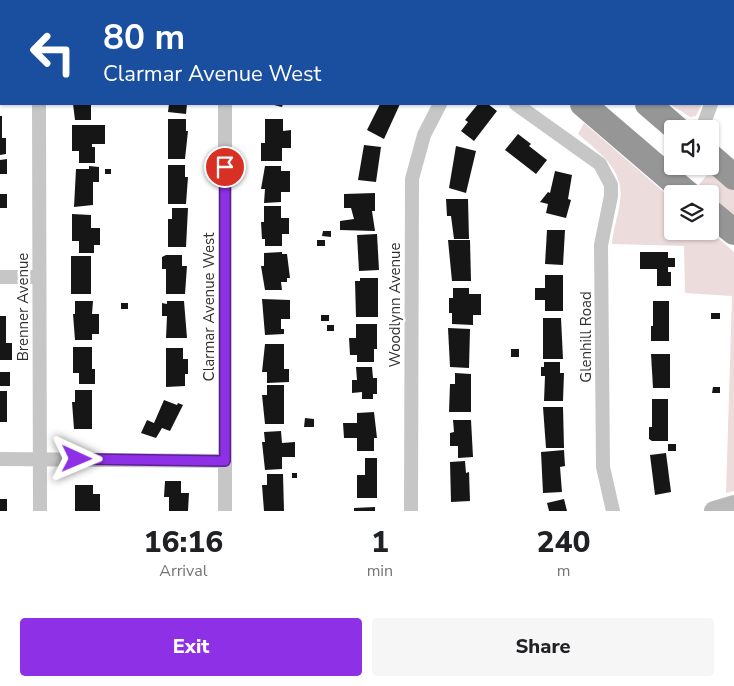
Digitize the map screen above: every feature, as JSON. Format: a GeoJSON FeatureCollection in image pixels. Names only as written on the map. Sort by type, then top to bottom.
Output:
{"type":"FeatureCollection","features":[{"type":"Feature","properties":{"kind":"highway"},"geometry":{"type":"LineString","coordinates":[[584,105],[678,185]]}},
{"type":"Feature","properties":{"kind":"highway"},"geometry":{"type":"LineString","coordinates":[[649,105],[667,120]]}},
{"type":"Feature","properties":{"kind":"highway"},"geometry":{"type":"LineString","coordinates":[[614,130],[664,154]]}},
{"type":"Feature","properties":{"kind":"highway"},"geometry":{"type":"LineString","coordinates":[[719,164],[734,176]]}},
{"type":"Feature","properties":{"kind":"highway"},"geometry":{"type":"LineString","coordinates":[[719,220],[734,232]]}},
{"type":"Feature","properties":{"kind":"street","name":"Brenner Avenue"},"geometry":{"type":"LineString","coordinates":[[39,105],[40,511]]}},
{"type":"Feature","properties":{"kind":"street","name":"Clarmar Avenue West"},"geometry":{"type":"LineString","coordinates":[[225,105],[225,511]]}},
{"type":"Feature","properties":{"kind":"street","name":"Woodlynn Avenue"},"geometry":{"type":"LineString","coordinates":[[411,511],[412,179],[424,135],[439,105]]}},
{"type":"Feature","properties":{"kind":"street","name":"Glenhill Road"},"geometry":{"type":"LineString","coordinates":[[517,105],[600,164],[611,185],[611,196],[601,245],[602,467],[613,511]]}},
{"type":"Feature","properties":{"kind":"street"},"geometry":{"type":"LineString","coordinates":[[705,120],[711,105]]}},
{"type":"Feature","properties":{"kind":"street"},"geometry":{"type":"LineString","coordinates":[[0,277],[39,277]]}},
{"type":"Feature","properties":{"kind":"street"},"geometry":{"type":"LineString","coordinates":[[0,459],[225,461]]}},
{"type":"Feature","properties":{"kind":"street"},"geometry":{"type":"LineString","coordinates":[[714,511],[734,506]]}},
{"type":"Feature","properties":{"kind":"shaded area"},"geometry":{"type":"Polygon","coordinates":[[[672,105],[702,105],[696,116],[690,117],[672,105]]]}},
{"type":"Feature","properties":{"kind":"shaded area"},"geometry":{"type":"Polygon","coordinates":[[[584,123],[664,192],[664,240],[719,239],[734,252],[734,491],[726,493],[732,296],[685,293],[684,246],[612,244],[620,202],[621,191],[619,181],[609,163],[578,134],[584,123]]]}},
{"type":"Feature","properties":{"kind":"shaded area"},"geometry":{"type":"Polygon","coordinates":[[[707,175],[717,175],[734,189],[734,217],[719,203],[719,185],[699,185],[707,175]]]}},
{"type":"Feature","properties":{"kind":"building"},"geometry":{"type":"Polygon","coordinates":[[[73,105],[91,105],[91,120],[75,120],[73,105]]]}},
{"type":"Feature","properties":{"kind":"building"},"geometry":{"type":"Polygon","coordinates":[[[169,105],[187,105],[186,114],[168,112],[169,105]]]}},
{"type":"Feature","properties":{"kind":"building"},"geometry":{"type":"Polygon","coordinates":[[[380,105],[400,105],[384,139],[367,130],[380,105]]]}},
{"type":"Feature","properties":{"kind":"building"},"geometry":{"type":"Polygon","coordinates":[[[477,105],[489,105],[497,111],[474,141],[461,131],[468,122],[465,120],[477,105]]]}},
{"type":"Feature","properties":{"kind":"building"},"geometry":{"type":"Polygon","coordinates":[[[0,116],[2,116],[2,138],[6,138],[6,154],[0,155],[0,116]]]}},
{"type":"Feature","properties":{"kind":"building"},"geometry":{"type":"Polygon","coordinates":[[[168,119],[186,119],[186,131],[188,131],[185,159],[168,159],[168,119]]]}},
{"type":"Feature","properties":{"kind":"building"},"geometry":{"type":"Polygon","coordinates":[[[265,119],[283,119],[283,131],[291,130],[291,148],[282,148],[282,161],[261,161],[261,143],[265,143],[265,119]]]}},
{"type":"Feature","properties":{"kind":"building"},"geometry":{"type":"Polygon","coordinates":[[[72,125],[105,125],[105,144],[92,144],[92,147],[95,147],[95,163],[79,163],[79,151],[72,151],[72,125]]]}},
{"type":"Feature","properties":{"kind":"building"},"geometry":{"type":"Polygon","coordinates":[[[518,134],[531,144],[529,146],[547,160],[536,174],[505,150],[518,134]]]}},
{"type":"Feature","properties":{"kind":"building"},"geometry":{"type":"Polygon","coordinates":[[[364,145],[381,147],[376,182],[358,180],[364,145]]]}},
{"type":"Feature","properties":{"kind":"building"},"geometry":{"type":"Polygon","coordinates":[[[456,146],[476,151],[466,193],[449,188],[456,146]]]}},
{"type":"Feature","properties":{"kind":"building"},"geometry":{"type":"Polygon","coordinates":[[[7,159],[7,174],[0,174],[0,160],[7,159]]]}},
{"type":"Feature","properties":{"kind":"building"},"geometry":{"type":"Polygon","coordinates":[[[168,165],[185,165],[185,177],[188,177],[186,204],[168,204],[168,165]]]}},
{"type":"Feature","properties":{"kind":"building"},"geometry":{"type":"Polygon","coordinates":[[[89,166],[99,167],[99,182],[93,182],[93,205],[74,207],[76,169],[89,169],[89,166]]]}},
{"type":"Feature","properties":{"kind":"building"},"geometry":{"type":"Polygon","coordinates":[[[265,166],[281,166],[281,171],[290,171],[290,192],[281,192],[281,202],[264,203],[265,189],[261,189],[265,166]]]}},
{"type":"Feature","properties":{"kind":"building"},"geometry":{"type":"Polygon","coordinates":[[[105,169],[111,169],[111,174],[105,174],[105,169]]]}},
{"type":"Feature","properties":{"kind":"building"},"geometry":{"type":"Polygon","coordinates":[[[555,171],[572,175],[568,199],[571,200],[566,218],[546,213],[548,204],[540,202],[548,192],[550,193],[555,171]]]}},
{"type":"Feature","properties":{"kind":"building"},"geometry":{"type":"Polygon","coordinates":[[[375,193],[375,211],[372,211],[375,231],[340,230],[340,221],[354,219],[351,208],[344,208],[344,194],[375,193]]]}},
{"type":"Feature","properties":{"kind":"building"},"geometry":{"type":"Polygon","coordinates":[[[0,194],[7,194],[7,208],[0,208],[0,194]]]}},
{"type":"Feature","properties":{"kind":"building"},"geometry":{"type":"Polygon","coordinates":[[[446,199],[468,199],[469,239],[454,239],[451,216],[447,216],[446,199]]]}},
{"type":"Feature","properties":{"kind":"building"},"geometry":{"type":"Polygon","coordinates":[[[264,206],[281,206],[281,218],[289,218],[289,234],[282,234],[282,246],[265,246],[265,239],[262,239],[261,222],[264,222],[264,206]]]}},
{"type":"Feature","properties":{"kind":"building"},"geometry":{"type":"Polygon","coordinates":[[[172,208],[188,208],[186,247],[168,247],[168,219],[172,219],[172,208]]]}},
{"type":"Feature","properties":{"kind":"building"},"geometry":{"type":"Polygon","coordinates":[[[72,214],[91,215],[91,228],[100,228],[100,245],[94,245],[94,253],[79,253],[79,241],[72,241],[72,214]]]}},
{"type":"Feature","properties":{"kind":"building"},"geometry":{"type":"Polygon","coordinates":[[[547,230],[565,230],[563,265],[545,264],[547,230]]]}},
{"type":"Feature","properties":{"kind":"building"},"geometry":{"type":"Polygon","coordinates":[[[323,231],[331,231],[331,237],[322,236],[323,231]]]}},
{"type":"Feature","properties":{"kind":"building"},"geometry":{"type":"Polygon","coordinates":[[[377,234],[379,270],[359,271],[357,235],[377,234]]]}},
{"type":"Feature","properties":{"kind":"building"},"geometry":{"type":"Polygon","coordinates":[[[317,240],[325,240],[325,246],[317,246],[317,240]]]}},
{"type":"Feature","properties":{"kind":"building"},"geometry":{"type":"Polygon","coordinates":[[[448,240],[470,240],[471,281],[452,281],[448,240]]]}},
{"type":"Feature","properties":{"kind":"building"},"geometry":{"type":"Polygon","coordinates":[[[282,252],[282,254],[287,254],[290,278],[287,278],[287,282],[281,282],[282,290],[265,290],[261,266],[264,266],[264,253],[282,252]]]}},
{"type":"Feature","properties":{"kind":"building"},"geometry":{"type":"Polygon","coordinates":[[[640,252],[668,252],[668,258],[675,258],[675,267],[668,267],[668,272],[671,272],[671,286],[657,286],[657,269],[640,269],[640,252]]]}},
{"type":"Feature","properties":{"kind":"building"},"geometry":{"type":"Polygon","coordinates":[[[166,255],[182,255],[182,266],[187,266],[185,294],[166,294],[166,269],[162,269],[162,257],[166,255]]]}},
{"type":"Feature","properties":{"kind":"building"},"geometry":{"type":"Polygon","coordinates":[[[71,256],[91,256],[91,294],[71,294],[71,256]]]}},
{"type":"Feature","properties":{"kind":"building"},"geometry":{"type":"Polygon","coordinates":[[[545,275],[563,275],[563,311],[545,311],[545,300],[535,300],[535,288],[545,288],[545,275]]]}},
{"type":"Feature","properties":{"kind":"building"},"geometry":{"type":"Polygon","coordinates":[[[360,278],[378,278],[378,317],[356,317],[355,281],[360,281],[360,278]]]}},
{"type":"Feature","properties":{"kind":"building"},"geometry":{"type":"Polygon","coordinates":[[[453,288],[469,288],[469,294],[481,294],[481,315],[473,315],[473,325],[452,324],[452,313],[449,313],[449,298],[453,298],[453,288]]]}},
{"type":"Feature","properties":{"kind":"building"},"geometry":{"type":"Polygon","coordinates":[[[262,299],[290,300],[290,319],[281,319],[281,329],[284,329],[284,334],[265,335],[262,299]]]}},
{"type":"Feature","properties":{"kind":"building"},"geometry":{"type":"Polygon","coordinates":[[[75,301],[93,301],[92,314],[99,314],[99,334],[92,334],[92,340],[75,340],[73,314],[75,314],[75,301]]]}},
{"type":"Feature","properties":{"kind":"building"},"geometry":{"type":"Polygon","coordinates":[[[167,301],[184,301],[187,338],[166,338],[167,316],[162,316],[162,303],[167,304],[167,301]]]}},
{"type":"Feature","properties":{"kind":"building"},"geometry":{"type":"Polygon","coordinates":[[[653,301],[669,301],[669,341],[651,341],[653,301]]]}},
{"type":"Feature","properties":{"kind":"building"},"geometry":{"type":"Polygon","coordinates":[[[121,303],[128,303],[128,309],[121,309],[121,303]]]}},
{"type":"Feature","properties":{"kind":"building"},"geometry":{"type":"Polygon","coordinates":[[[711,313],[720,313],[720,319],[711,319],[711,313]]]}},
{"type":"Feature","properties":{"kind":"building"},"geometry":{"type":"Polygon","coordinates":[[[321,315],[329,315],[329,321],[321,321],[321,315]]]}},
{"type":"Feature","properties":{"kind":"building"},"geometry":{"type":"Polygon","coordinates":[[[0,316],[6,316],[6,343],[12,343],[12,360],[0,360],[0,316]]]}},
{"type":"Feature","properties":{"kind":"building"},"geometry":{"type":"Polygon","coordinates":[[[543,318],[561,318],[563,359],[543,359],[543,318]]]}},
{"type":"Feature","properties":{"kind":"building"},"geometry":{"type":"Polygon","coordinates":[[[356,324],[377,324],[377,349],[374,349],[374,362],[357,362],[357,355],[350,355],[349,338],[356,338],[356,324]]]}},
{"type":"Feature","properties":{"kind":"building"},"geometry":{"type":"Polygon","coordinates":[[[327,325],[334,325],[334,331],[327,331],[327,325]]]}},
{"type":"Feature","properties":{"kind":"building"},"geometry":{"type":"Polygon","coordinates":[[[448,328],[470,329],[469,368],[450,367],[448,328]]]}},
{"type":"Feature","properties":{"kind":"building"},"geometry":{"type":"Polygon","coordinates":[[[265,344],[284,344],[284,369],[289,369],[289,382],[267,383],[267,372],[262,372],[265,344]]]}},
{"type":"Feature","properties":{"kind":"building"},"geometry":{"type":"Polygon","coordinates":[[[73,347],[92,347],[92,369],[95,369],[95,384],[79,384],[79,373],[73,373],[73,347]]]}},
{"type":"Feature","properties":{"kind":"building"},"geometry":{"type":"Polygon","coordinates":[[[166,348],[183,348],[183,359],[188,359],[188,374],[185,374],[185,386],[166,387],[166,348]]]}},
{"type":"Feature","properties":{"kind":"building"},"geometry":{"type":"Polygon","coordinates":[[[511,349],[519,349],[519,357],[511,357],[511,349]]]}},
{"type":"Feature","properties":{"kind":"building"},"geometry":{"type":"Polygon","coordinates":[[[651,354],[670,354],[670,388],[653,388],[651,354]]]}},
{"type":"Feature","properties":{"kind":"building"},"geometry":{"type":"Polygon","coordinates":[[[544,362],[560,362],[560,373],[564,373],[563,401],[544,401],[545,376],[541,376],[541,367],[544,367],[544,362]]]}},
{"type":"Feature","properties":{"kind":"building"},"geometry":{"type":"Polygon","coordinates":[[[356,367],[372,367],[373,378],[377,378],[377,394],[373,394],[373,399],[362,399],[362,392],[352,393],[352,380],[357,380],[356,367]]]}},
{"type":"Feature","properties":{"kind":"building"},"geometry":{"type":"Polygon","coordinates":[[[0,372],[10,372],[10,386],[0,386],[0,372]]]}},
{"type":"Feature","properties":{"kind":"building"},"geometry":{"type":"Polygon","coordinates":[[[455,373],[471,374],[471,412],[449,412],[450,384],[455,384],[455,373]]]}},
{"type":"Feature","properties":{"kind":"building"},"geometry":{"type":"Polygon","coordinates":[[[267,385],[284,385],[284,424],[265,424],[262,395],[267,395],[267,385]]]}},
{"type":"Feature","properties":{"kind":"building"},"geometry":{"type":"Polygon","coordinates":[[[713,387],[720,387],[720,393],[712,393],[713,387]]]}},
{"type":"Feature","properties":{"kind":"building"},"geometry":{"type":"Polygon","coordinates":[[[75,390],[92,390],[92,429],[74,429],[72,402],[75,402],[75,390]]]}},
{"type":"Feature","properties":{"kind":"building"},"geometry":{"type":"Polygon","coordinates":[[[0,391],[7,391],[7,422],[0,422],[0,391]]]}},
{"type":"Feature","properties":{"kind":"building"},"geometry":{"type":"Polygon","coordinates":[[[652,399],[668,399],[668,441],[652,441],[649,439],[649,427],[652,427],[652,399]]]}},
{"type":"Feature","properties":{"kind":"building"},"geometry":{"type":"Polygon","coordinates":[[[164,400],[177,405],[178,403],[183,405],[170,431],[162,428],[156,438],[141,433],[147,420],[154,423],[164,400]]]}},
{"type":"Feature","properties":{"kind":"building"},"geometry":{"type":"Polygon","coordinates":[[[543,407],[563,407],[564,448],[546,448],[543,407]]]}},
{"type":"Feature","properties":{"kind":"building"},"geometry":{"type":"Polygon","coordinates":[[[374,412],[377,438],[374,438],[374,451],[357,451],[357,438],[344,438],[343,423],[357,423],[357,413],[374,412]]]}},
{"type":"Feature","properties":{"kind":"building"},"geometry":{"type":"Polygon","coordinates":[[[305,418],[314,419],[314,427],[304,427],[305,418]]]}},
{"type":"Feature","properties":{"kind":"building"},"geometry":{"type":"Polygon","coordinates":[[[453,420],[471,420],[473,457],[458,458],[458,446],[450,446],[450,433],[454,432],[453,420]]]}},
{"type":"Feature","properties":{"kind":"building"},"geometry":{"type":"Polygon","coordinates":[[[281,431],[282,443],[295,442],[295,457],[282,457],[282,469],[265,470],[262,442],[265,442],[264,432],[281,431]]]}},
{"type":"Feature","properties":{"kind":"building"},"geometry":{"type":"Polygon","coordinates":[[[668,444],[676,444],[676,451],[668,451],[668,444]]]}},
{"type":"Feature","properties":{"kind":"building"},"geometry":{"type":"Polygon","coordinates":[[[564,450],[565,466],[560,467],[562,492],[543,493],[541,452],[564,450]]]}},
{"type":"Feature","properties":{"kind":"building"},"geometry":{"type":"Polygon","coordinates":[[[666,453],[671,492],[655,495],[650,455],[666,453]]]}},
{"type":"Feature","properties":{"kind":"building"},"geometry":{"type":"Polygon","coordinates":[[[365,458],[377,458],[377,498],[357,498],[357,475],[365,475],[365,458]]]}},
{"type":"Feature","properties":{"kind":"building"},"geometry":{"type":"Polygon","coordinates":[[[465,461],[466,473],[469,472],[470,501],[451,502],[450,462],[465,461]]]}},
{"type":"Feature","properties":{"kind":"building"},"geometry":{"type":"Polygon","coordinates":[[[292,473],[297,473],[297,478],[292,478],[292,473]]]}},
{"type":"Feature","properties":{"kind":"building"},"geometry":{"type":"Polygon","coordinates":[[[267,474],[283,474],[284,511],[264,511],[262,485],[267,485],[267,474]]]}},
{"type":"Feature","properties":{"kind":"building"},"geometry":{"type":"Polygon","coordinates":[[[165,481],[181,481],[181,493],[189,493],[188,511],[169,511],[169,497],[164,497],[165,481]]]}},
{"type":"Feature","properties":{"kind":"building"},"geometry":{"type":"Polygon","coordinates":[[[75,485],[93,485],[93,494],[100,494],[100,511],[75,511],[75,485]]]}},
{"type":"Feature","properties":{"kind":"building"},"geometry":{"type":"Polygon","coordinates":[[[0,499],[7,499],[7,511],[0,511],[0,499]]]}},
{"type":"Feature","properties":{"kind":"building"},"geometry":{"type":"Polygon","coordinates":[[[564,499],[567,511],[549,511],[547,503],[564,499]]]}},
{"type":"Feature","properties":{"kind":"building"},"geometry":{"type":"Polygon","coordinates":[[[375,507],[375,511],[354,511],[354,508],[375,507]]]}},
{"type":"Feature","properties":{"kind":"route"},"geometry":{"type":"LineString","coordinates":[[77,459],[225,461],[225,167]]}}]}
